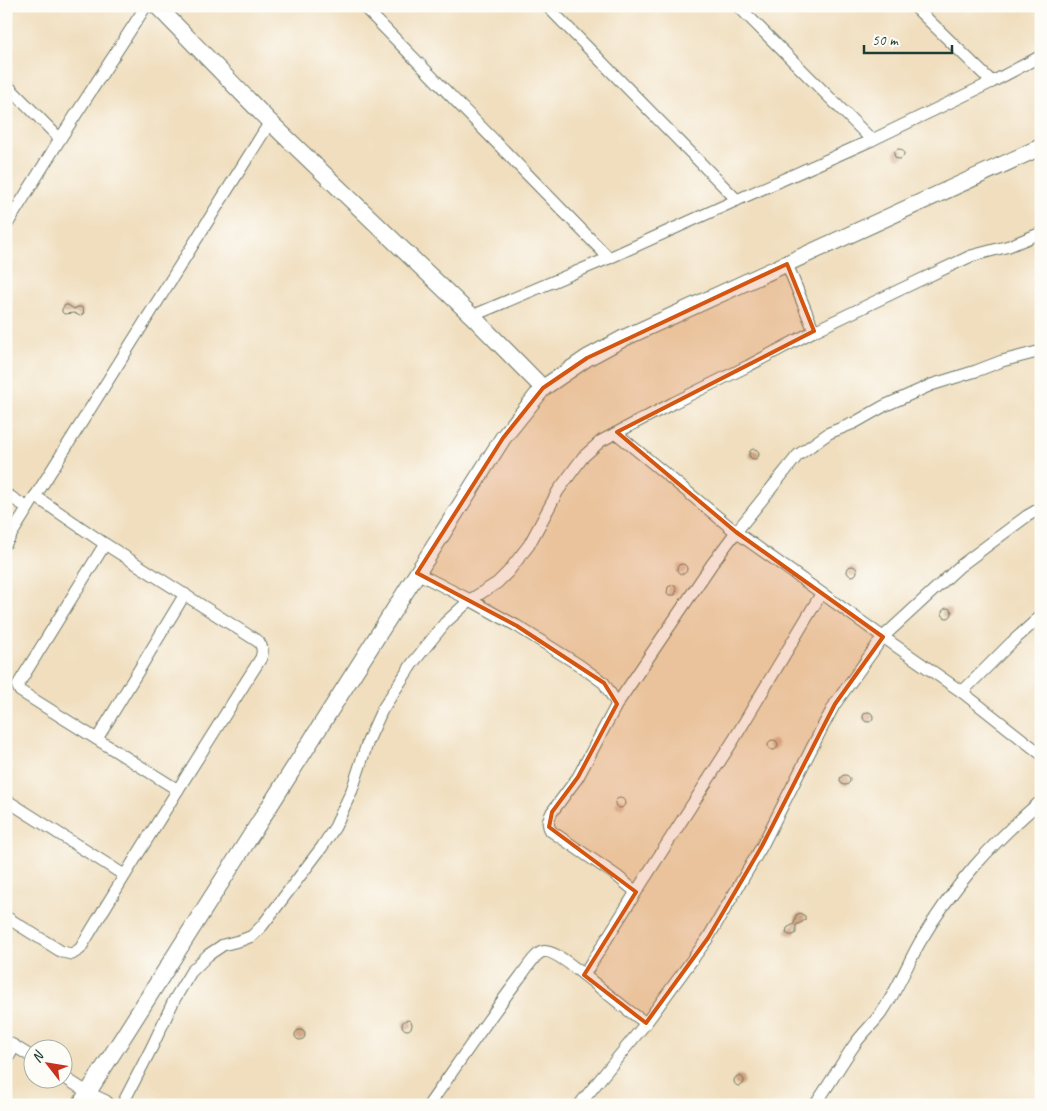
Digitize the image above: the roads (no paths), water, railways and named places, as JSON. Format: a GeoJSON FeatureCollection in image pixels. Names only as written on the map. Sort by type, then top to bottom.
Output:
{"type":"FeatureCollection","features":[{"type":"Feature","properties":{"kind":"street"},"geometry":{"type":"LineString","coordinates":[[6,226],[146,6]]}},
{"type":"Feature","properties":{"kind":"street"},"geometry":{"type":"LineString","coordinates":[[157,6],[270,122],[472,316],[543,388]]}},
{"type":"Feature","properties":{"kind":"street"},"geometry":{"type":"LineString","coordinates":[[363,6],[609,258]]}},
{"type":"Feature","properties":{"kind":"street"},"geometry":{"type":"LineString","coordinates":[[547,6],[737,200]]}},
{"type":"Feature","properties":{"kind":"street"},"geometry":{"type":"LineString","coordinates":[[738,6],[872,140]]}},
{"type":"Feature","properties":{"kind":"street"},"geometry":{"type":"LineString","coordinates":[[914,6],[992,82]]}},
{"type":"Feature","properties":{"kind":"street"},"geometry":{"type":"LineString","coordinates":[[472,316],[609,258],[872,140],[1041,56]]}},
{"type":"Feature","properties":{"kind":"street"},"geometry":{"type":"LineString","coordinates":[[6,84],[60,139]]}},
{"type":"Feature","properties":{"kind":"street"},"geometry":{"type":"LineString","coordinates":[[6,543],[270,122]]}},
{"type":"Feature","properties":{"kind":"street"},"geometry":{"type":"LineString","coordinates":[[84,1098],[502,438],[543,388],[588,358],[624,338],[1041,147]]}},
{"type":"Feature","properties":{"kind":"street"},"geometry":{"type":"LineString","coordinates":[[122,1105],[174,1000],[192,972],[208,955],[223,945],[252,936],[262,926],[322,847],[335,827],[352,790],[368,741],[382,710],[412,664],[445,623],[470,600],[497,583],[508,572],[529,545],[558,491],[583,457],[601,441],[814,331],[971,256],[1009,246],[1041,233]]}},
{"type":"Feature","properties":{"kind":"street"},"geometry":{"type":"LineString","coordinates":[[787,264],[814,331]]}},
{"type":"Feature","properties":{"kind":"street"},"geometry":{"type":"LineString","coordinates":[[636,892],[617,876],[551,831],[548,820],[578,777],[617,704],[712,564],[798,455],[829,433],[890,403],[931,386],[1002,361],[1041,351]]}},
{"type":"Feature","properties":{"kind":"street"},"geometry":{"type":"LineString","coordinates":[[616,433],[736,532],[962,692],[1041,754]]}},
{"type":"Feature","properties":{"kind":"street"},"geometry":{"type":"LineString","coordinates":[[6,494],[28,508]]}},
{"type":"Feature","properties":{"kind":"street"},"geometry":{"type":"LineString","coordinates":[[6,917],[62,952],[72,954],[80,949],[124,875],[261,658],[263,648],[259,642],[105,544],[35,496]]}},
{"type":"Feature","properties":{"kind":"street"},"geometry":{"type":"LineString","coordinates":[[579,1105],[646,1023],[708,938],[762,846],[835,704],[883,637],[960,566],[1013,526],[1041,508]]}},
{"type":"Feature","properties":{"kind":"street"},"geometry":{"type":"LineString","coordinates":[[105,544],[18,687],[20,691],[178,790]]}},
{"type":"Feature","properties":{"kind":"street"},"geometry":{"type":"LineString","coordinates":[[417,573],[517,626],[579,665],[604,683],[617,704]]}},
{"type":"Feature","properties":{"kind":"street"},"geometry":{"type":"LineString","coordinates":[[97,739],[185,594]]}},
{"type":"Feature","properties":{"kind":"street"},"geometry":{"type":"LineString","coordinates":[[584,975],[733,741],[821,594]]}},
{"type":"Feature","properties":{"kind":"street"},"geometry":{"type":"LineString","coordinates":[[962,692],[1041,616]]}},
{"type":"Feature","properties":{"kind":"street"},"geometry":{"type":"LineString","coordinates":[[6,800],[124,875]]}},
{"type":"Feature","properties":{"kind":"street"},"geometry":{"type":"LineString","coordinates":[[815,1105],[855,1044],[885,1008],[920,942],[947,900],[992,846],[1011,826],[1041,801]]}},
{"type":"Feature","properties":{"kind":"street"},"geometry":{"type":"LineString","coordinates":[[429,1105],[529,965],[540,953],[545,951],[552,952],[646,1023]]}},
{"type":"Feature","properties":{"kind":"street"},"geometry":{"type":"LineString","coordinates":[[6,1061],[11,1043],[22,1050]]}},
{"type":"Feature","properties":{"kind":"street"},"geometry":{"type":"LineString","coordinates":[[72,1086],[84,1098],[106,1101],[109,1105]]}}]}
